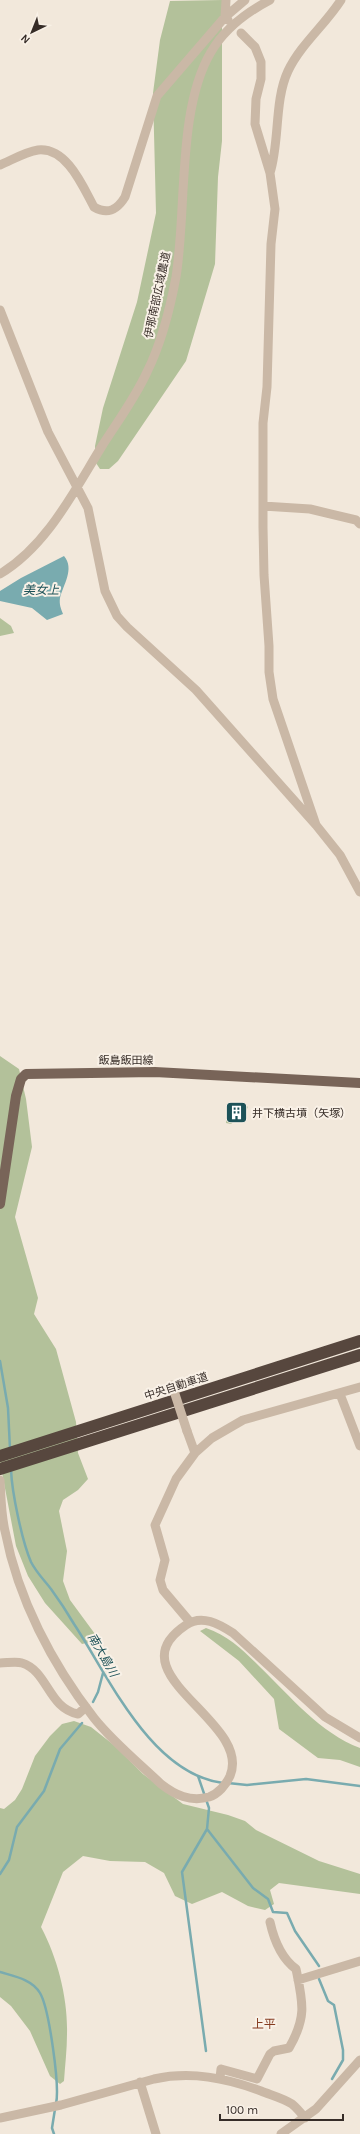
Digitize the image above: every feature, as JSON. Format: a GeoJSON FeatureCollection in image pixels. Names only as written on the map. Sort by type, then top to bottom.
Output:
{"type":"FeatureCollection","features":[{"type":"Feature","properties":{"kind":"highway","name":"中央自動車道"},"geometry":{"type":"LineString","coordinates":[[0,1469],[62,1443],[360,1341]]}},
{"type":"Feature","properties":{"kind":"highway","name":"中央自動車道"},"geometry":{"type":"LineString","coordinates":[[0,1456],[62,1443],[360,1355]]}},
{"type":"Feature","properties":{"kind":"main road","name":"飯島飯田線"},"geometry":{"type":"LineString","coordinates":[[0,1204],[16,1096],[21,1079],[26,1074],[155,1072],[360,1083]]}},
{"type":"Feature","properties":{"kind":"street"},"geometry":{"type":"LineString","coordinates":[[226,0],[227,18]]}},
{"type":"Feature","properties":{"kind":"street"},"geometry":{"type":"LineString","coordinates":[[0,165],[38,150],[48,151],[65,161],[94,207],[102,212],[108,212],[116,209],[125,197],[158,96],[227,18],[245,0]]}},
{"type":"Feature","properties":{"kind":"street","name":"伊那南部広域農道"},"geometry":{"type":"LineString","coordinates":[[0,574],[31,550],[49,528],[78,486],[148,372],[162,338],[176,277],[182,228],[192,108],[197,84],[211,51],[226,32],[255,8],[270,0]]}},
{"type":"Feature","properties":{"kind":"street"},"geometry":{"type":"LineString","coordinates":[[270,173],[275,155],[282,92],[288,72],[310,37],[319,29],[341,0]]}},
{"type":"Feature","properties":{"kind":"street"},"geometry":{"type":"LineString","coordinates":[[241,32],[255,48],[261,62],[261,79],[256,99],[255,124],[270,173],[276,209],[271,244],[267,387],[263,422],[264,575],[270,646],[269,672],[273,699],[316,825]]}},
{"type":"Feature","properties":{"kind":"street"},"geometry":{"type":"LineString","coordinates":[[0,310],[48,432],[78,486],[93,524],[105,591],[117,616],[126,627],[196,690],[316,825],[340,855],[360,892]]}},
{"type":"Feature","properties":{"kind":"street"},"geometry":{"type":"LineString","coordinates":[[263,506],[310,509],[356,520],[360,524]]}},
{"type":"Feature","properties":{"kind":"street"},"geometry":{"type":"LineString","coordinates":[[172,1385],[195,1453]]}},
{"type":"Feature","properties":{"kind":"street"},"geometry":{"type":"LineString","coordinates":[[190,1622],[163,1590],[160,1580],[164,1560],[155,1525],[176,1479],[195,1453],[212,1438],[242,1420],[340,1394],[360,1387]]}},
{"type":"Feature","properties":{"kind":"street"},"geometry":{"type":"LineString","coordinates":[[340,1394],[360,1446]]}},
{"type":"Feature","properties":{"kind":"street"},"geometry":{"type":"LineString","coordinates":[[0,1480],[2,1512],[9,1550],[31,1612],[53,1656],[86,1707],[103,1728],[161,1784],[178,1795],[195,1799],[207,1797],[220,1790],[233,1769],[232,1759],[225,1738],[179,1689],[167,1670],[165,1655],[166,1646],[171,1636],[190,1622],[204,1620],[217,1623],[233,1633],[325,1717],[360,1738]]}},
{"type":"Feature","properties":{"kind":"street"},"geometry":{"type":"LineString","coordinates":[[0,1663],[21,1663],[30,1667],[38,1674],[58,1703],[72,1712],[78,1714],[86,1707]]}},
{"type":"Feature","properties":{"kind":"street"},"geometry":{"type":"LineString","coordinates":[[220,2078],[221,2069],[256,2079],[270,2054],[274,2051],[289,2048],[298,2033],[302,2020],[302,1994],[296,1969],[288,1963],[281,1954],[270,1922]]}},
{"type":"Feature","properties":{"kind":"street"},"geometry":{"type":"LineString","coordinates":[[298,1980],[360,1961]]}},
{"type":"Feature","properties":{"kind":"street"},"geometry":{"type":"LineString","coordinates":[[281,2134],[305,2118],[329,2095],[360,2060]]}},
{"type":"Feature","properties":{"kind":"street"},"geometry":{"type":"LineString","coordinates":[[0,2118],[50,2108],[110,2093],[140,2082],[169,2075],[220,2078],[276,2096],[293,2105],[305,2118]]}},
{"type":"Feature","properties":{"kind":"street"},"geometry":{"type":"LineString","coordinates":[[140,2082],[156,2134]]}},
{"type":"Feature","properties":{"kind":"green space"},"geometry":{"type":"Polygon","coordinates":[[[222,0],[222,141],[218,177],[215,264],[186,361],[118,461],[109,469],[100,469],[96,463],[95,446],[103,408],[137,302],[156,213],[153,93],[160,40],[170,1],[222,0]]]}},
{"type":"Feature","properties":{"kind":"green space"},"geometry":{"type":"Polygon","coordinates":[[[0,618],[11,626],[14,633],[0,636],[0,618]]]}},
{"type":"Feature","properties":{"kind":"green space"},"geometry":{"type":"Polygon","coordinates":[[[0,1056],[19,1069],[26,1099],[32,1147],[15,1217],[38,1298],[34,1314],[56,1349],[76,1422],[78,1453],[88,1479],[78,1490],[63,1500],[59,1511],[67,1551],[63,1581],[70,1600],[95,1634],[91,1642],[82,1644],[45,1603],[28,1576],[16,1546],[0,1462],[0,1056]]]}},
{"type":"Feature","properties":{"kind":"green space"},"geometry":{"type":"Polygon","coordinates":[[[245,1104],[248,1107],[245,1113],[231,1124],[226,1123],[227,1114],[239,1106],[244,1106],[245,1104]]]}},
{"type":"Feature","properties":{"kind":"green space"},"geometry":{"type":"Polygon","coordinates":[[[206,1628],[222,1635],[242,1650],[306,1713],[332,1733],[360,1748],[360,1767],[340,1760],[318,1758],[279,1729],[274,1699],[239,1661],[200,1631],[206,1628]]]}},
{"type":"Feature","properties":{"kind":"green space"},"geometry":{"type":"Polygon","coordinates":[[[74,1721],[91,1727],[115,1746],[143,1774],[183,1804],[228,1815],[245,1821],[256,1830],[319,1861],[360,1874],[360,1894],[279,1883],[270,1890],[274,1904],[265,1910],[248,1906],[222,1892],[192,1904],[175,1896],[164,1873],[145,1862],[110,1861],[83,1856],[63,1872],[41,1927],[57,1966],[66,2007],[67,2040],[64,2081],[60,2084],[50,2076],[30,2031],[11,2006],[0,1997],[0,1808],[4,1809],[15,1800],[22,1789],[35,1756],[50,1736],[62,1724],[74,1721]]]}},
{"type":"Feature","properties":{"kind":"water","name":"美女上"},"geometry":{"type":"Polygon","coordinates":[[[64,556],[67,561],[68,572],[60,598],[63,614],[47,620],[32,608],[0,601],[0,591],[21,578],[64,556]]]}},
{"type":"Feature","properties":{"kind":"waterway","name":"南大島川"},"geometry":{"type":"LineString","coordinates":[[0,1361],[8,1408],[10,1449]]}},
{"type":"Feature","properties":{"kind":"waterway","name":"南大島川"},"geometry":{"type":"LineString","coordinates":[[11,1470],[18,1517],[31,1562],[66,1611],[118,1695],[153,1743],[174,1762],[197,1776],[223,1783]]}},
{"type":"Feature","properties":{"kind":"waterway"},"geometry":{"type":"LineString","coordinates":[[93,1702],[98,1692],[103,1673]]}},
{"type":"Feature","properties":{"kind":"waterway"},"geometry":{"type":"LineString","coordinates":[[0,1874],[9,1860],[17,1827],[44,1791],[60,1749],[82,1723]]}},
{"type":"Feature","properties":{"kind":"waterway"},"geometry":{"type":"LineString","coordinates":[[198,1776],[209,1808],[207,1829],[182,1872],[206,2051]]}},
{"type":"Feature","properties":{"kind":"waterway","name":"南大島川"},"geometry":{"type":"LineString","coordinates":[[228,1783],[247,1785],[306,1779],[360,1786]]}},
{"type":"Feature","properties":{"kind":"waterway"},"geometry":{"type":"LineString","coordinates":[[207,1829],[253,1888],[268,1899],[273,1912],[287,1913],[295,1931],[319,1966]]}},
{"type":"Feature","properties":{"kind":"waterway"},"geometry":{"type":"LineString","coordinates":[[0,1972],[27,1981],[37,1988],[40,1993],[47,2014],[53,2047],[57,2095],[56,2104]]}},
{"type":"Feature","properties":{"kind":"waterway"},"geometry":{"type":"LineString","coordinates":[[319,1979],[328,2001],[334,2005],[343,2050],[343,2060],[332,2079]]}},
{"type":"Feature","properties":{"kind":"waterway"},"geometry":{"type":"LineString","coordinates":[[54,2134],[52,2128],[55,2109]]}},
{"type":"Feature","properties":{"kind":"place","name":"井下横古墳（矢塚）"},"geometry":{"type":"Point","coordinates":[236,1113]}},
{"type":"Feature","properties":{"kind":"district","name":"上平"},"geometry":{"type":"Point","coordinates":[264,2024]}}]}
